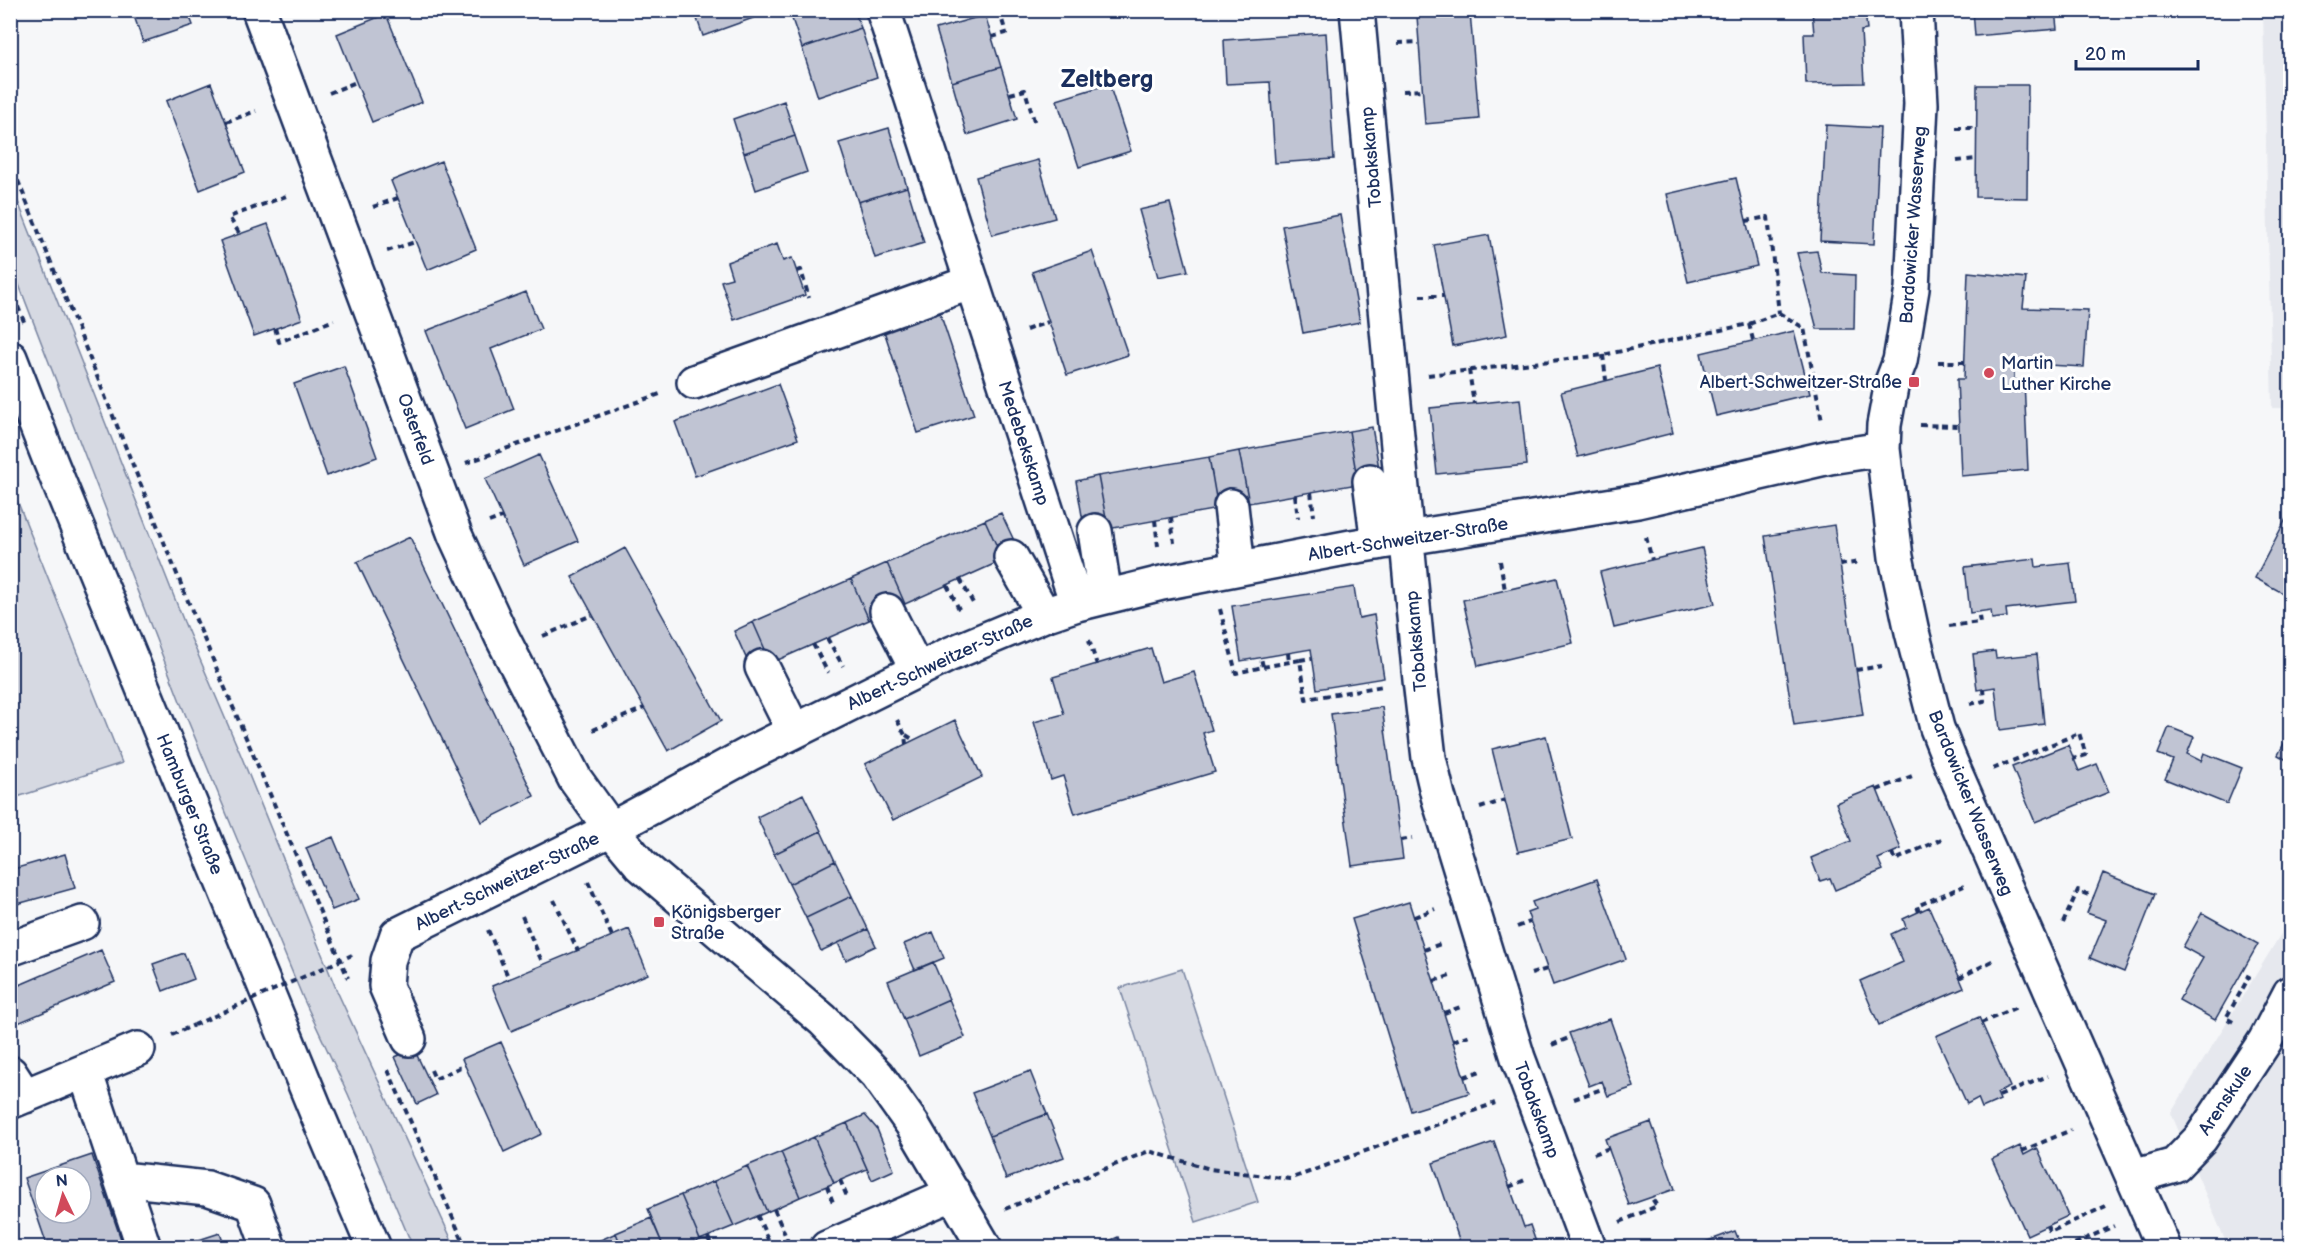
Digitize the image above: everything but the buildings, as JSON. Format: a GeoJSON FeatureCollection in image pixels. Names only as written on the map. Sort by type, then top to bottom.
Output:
{"type":"FeatureCollection","features":[{"type":"Feature","properties":{"kind":"street","name":"Osterfeld"},"geometry":{"type":"LineString","coordinates":[[259,10],[458,543],[509,651],[575,778],[611,830]]}},
{"type":"Feature","properties":{"kind":"street","name":"Medebekskamp"},"geometry":{"type":"LineString","coordinates":[[883,10],[972,282],[1091,600]]}},
{"type":"Feature","properties":{"kind":"street","name":"Tobakskamp"},"geometry":{"type":"LineString","coordinates":[[1357,10],[1392,379],[1393,540],[1420,680],[1429,758],[1438,796],[1529,1090],[1587,1242]]}},
{"type":"Feature","properties":{"kind":"street","name":"Bardowicker Wasserweg"},"geometry":{"type":"LineString","coordinates":[[1916,10],[1921,104],[1912,289],[1900,361],[1884,425],[1883,449],[1896,557],[1912,632],[1937,728],[1976,824],[2164,1248]]}},
{"type":"Feature","properties":{"kind":"street"},"geometry":{"type":"LineString","coordinates":[[694,382],[972,282]]}},
{"type":"Feature","properties":{"kind":"street","name":"Hamburger Straße"},"geometry":{"type":"LineString","coordinates":[[10,358],[286,1039],[374,1248]]}},
{"type":"Feature","properties":{"kind":"street","name":"Albert-Schweitzer-Straße"},"geometry":{"type":"LineString","coordinates":[[409,1039],[386,986],[388,960],[397,935],[611,830],[794,731],[976,642],[1044,615],[1091,600],[1225,571],[1393,540],[1638,501],[1830,457],[1883,449]]}},
{"type":"Feature","properties":{"kind":"street"},"geometry":{"type":"LineString","coordinates":[[1370,481],[1393,540]]}},
{"type":"Feature","properties":{"kind":"street"},"geometry":{"type":"LineString","coordinates":[[1225,571],[1231,506]]}},
{"type":"Feature","properties":{"kind":"street"},"geometry":{"type":"LineString","coordinates":[[1091,600],[1095,531]]}},
{"type":"Feature","properties":{"kind":"street"},"geometry":{"type":"LineString","coordinates":[[1011,557],[1044,615]]}},
{"type":"Feature","properties":{"kind":"street"},"geometry":{"type":"LineString","coordinates":[[887,611],[917,670]]}},
{"type":"Feature","properties":{"kind":"street"},"geometry":{"type":"LineString","coordinates":[[762,667],[794,731]]}},
{"type":"Feature","properties":{"kind":"street"},"geometry":{"type":"LineString","coordinates":[[611,830],[641,865],[823,1020],[877,1075],[912,1124],[978,1235]]}},
{"type":"Feature","properties":{"kind":"street"},"geometry":{"type":"LineString","coordinates":[[10,949],[82,923]]}},
{"type":"Feature","properties":{"kind":"street","name":"Arenskule"},"geometry":{"type":"LineString","coordinates":[[2140,1193],[2175,1165],[2200,1138],[2265,1041],[2290,993]]}},
{"type":"Feature","properties":{"kind":"street"},"geometry":{"type":"LineString","coordinates":[[15,1091],[85,1071],[138,1049]]}},
{"type":"Feature","properties":{"kind":"street"},"geometry":{"type":"LineString","coordinates":[[85,1071],[144,1248]]}},
{"type":"Feature","properties":{"kind":"street"},"geometry":{"type":"LineString","coordinates":[[122,1179],[207,1188],[253,1204],[269,1248]]}},
{"type":"Feature","properties":{"kind":"street"},"geometry":{"type":"LineString","coordinates":[[827,1248],[954,1193]]}},
{"type":"Feature","properties":{"kind":"path"},"geometry":{"type":"LineString","coordinates":[[992,37],[1006,33],[999,10]]}},
{"type":"Feature","properties":{"kind":"path"},"geometry":{"type":"LineString","coordinates":[[1010,94],[1025,90],[1035,124]]}},
{"type":"Feature","properties":{"kind":"path"},"geometry":{"type":"LineString","coordinates":[[10,161],[185,594],[349,982]]}},
{"type":"Feature","properties":{"kind":"path"},"geometry":{"type":"LineString","coordinates":[[239,234],[229,218],[324,182]]}},
{"type":"Feature","properties":{"kind":"path"},"geometry":{"type":"LineString","coordinates":[[1746,221],[1768,217],[1779,313]]}},
{"type":"Feature","properties":{"kind":"path"},"geometry":{"type":"LineString","coordinates":[[275,328],[279,342],[370,306]]}},
{"type":"Feature","properties":{"kind":"path"},"geometry":{"type":"LineString","coordinates":[[1392,379],[1603,356],[1749,324],[1779,313]]}},
{"type":"Feature","properties":{"kind":"path"},"geometry":{"type":"LineString","coordinates":[[1779,313],[1804,328],[1830,457]]}},
{"type":"Feature","properties":{"kind":"path"},"geometry":{"type":"LineString","coordinates":[[1749,324],[1753,340]]}},
{"type":"Feature","properties":{"kind":"path"},"geometry":{"type":"LineString","coordinates":[[1603,356],[1606,380]]}},
{"type":"Feature","properties":{"kind":"path"},"geometry":{"type":"LineString","coordinates":[[1469,370],[1474,404]]}},
{"type":"Feature","properties":{"kind":"path"},"geometry":{"type":"LineString","coordinates":[[432,475],[694,382]]}},
{"type":"Feature","properties":{"kind":"path"},"geometry":{"type":"LineString","coordinates":[[1225,571],[1236,674],[1312,658]]}},
{"type":"Feature","properties":{"kind":"path"},"geometry":{"type":"LineString","coordinates":[[509,651],[592,615]]}},
{"type":"Feature","properties":{"kind":"path"},"geometry":{"type":"LineString","coordinates":[[1288,653],[1289,662]]}},
{"type":"Feature","properties":{"kind":"path"},"geometry":{"type":"LineString","coordinates":[[1261,658],[1263,667]]}},
{"type":"Feature","properties":{"kind":"path"},"geometry":{"type":"LineString","coordinates":[[1300,660],[1306,699],[1420,680]]}},
{"type":"Feature","properties":{"kind":"path"},"geometry":{"type":"LineString","coordinates":[[558,746],[644,708]]}},
{"type":"Feature","properties":{"kind":"path"},"geometry":{"type":"LineString","coordinates":[[1959,784],[2079,733],[2086,754],[2073,759]]}},
{"type":"Feature","properties":{"kind":"path"},"geometry":{"type":"LineString","coordinates":[[905,735],[914,740]]}},
{"type":"Feature","properties":{"kind":"path"},"geometry":{"type":"LineString","coordinates":[[1892,853],[1895,860],[1976,824]]}},
{"type":"Feature","properties":{"kind":"path"},"geometry":{"type":"LineString","coordinates":[[574,848],[612,936]]}},
{"type":"Feature","properties":{"kind":"path"},"geometry":{"type":"LineString","coordinates":[[538,866],[578,951]]}},
{"type":"Feature","properties":{"kind":"path"},"geometry":{"type":"LineString","coordinates":[[1919,912],[1917,906],[1997,871]]}},
{"type":"Feature","properties":{"kind":"path"},"geometry":{"type":"LineString","coordinates":[[507,881],[543,964]]}},
{"type":"Feature","properties":{"kind":"path"},"geometry":{"type":"LineString","coordinates":[[473,898],[509,979]]}},
{"type":"Feature","properties":{"kind":"path"},"geometry":{"type":"LineString","coordinates":[[194,1025],[340,961]]}},
{"type":"Feature","properties":{"kind":"path"},"geometry":{"type":"LineString","coordinates":[[2232,1007],[2249,978],[2241,973]]}},
{"type":"Feature","properties":{"kind":"path"},"geometry":{"type":"LineString","coordinates":[[1999,1096],[2082,1062]]}},
{"type":"Feature","properties":{"kind":"path"},"geometry":{"type":"LineString","coordinates":[[387,1067],[466,1248]]}},
{"type":"Feature","properties":{"kind":"path"},"geometry":{"type":"LineString","coordinates":[[978,1235],[1149,1151],[1210,1169],[1290,1179],[1529,1090]]}},
{"type":"Feature","properties":{"kind":"path"},"geometry":{"type":"LineString","coordinates":[[2022,1151],[2105,1116]]}},
{"type":"Feature","properties":{"kind":"path"},"geometry":{"type":"LineString","coordinates":[[2047,1226],[2050,1232],[2140,1193]]}},
{"type":"Feature","properties":{"kind":"path"},"geometry":{"type":"LineString","coordinates":[[2065,1248],[2140,1193]]}},
{"type":"Feature","properties":{"kind":"path"},"geometry":{"type":"LineString","coordinates":[[1587,1242],[1657,1206],[1651,1197]]}},
{"type":"Feature","properties":{"kind":"path"},"geometry":{"type":"LineString","coordinates":[[774,1209],[791,1248]]}},
{"type":"Feature","properties":{"kind":"path"},"geometry":{"type":"LineString","coordinates":[[758,1215],[772,1248]]}},
{"type":"Feature","properties":{"kind":"path"},"geometry":{"type":"LineString","coordinates":[[708,1237],[712,1248]]}},
{"type":"Feature","properties":{"kind":"shaded area"},"geometry":{"type":"Polygon","coordinates":[[[2263,11],[2290,11],[2290,408],[2272,408],[2263,11]]]}},
{"type":"Feature","properties":{"kind":"shaded area"},"geometry":{"type":"Polygon","coordinates":[[[11,184],[184,622],[337,991],[455,1247],[413,1247],[348,1094],[303,998],[181,704],[11,264],[11,184]]]}},
{"type":"Feature","properties":{"kind":"shaded area"},"geometry":{"type":"Polygon","coordinates":[[[11,485],[122,763],[10,799],[11,485]]]}},
{"type":"Feature","properties":{"kind":"shaded area"},"geometry":{"type":"Polygon","coordinates":[[[2290,919],[2290,1247],[2228,1247],[2171,1113],[2290,919]]]}},
{"type":"Feature","properties":{"kind":"shaded area"},"geometry":{"type":"Polygon","coordinates":[[[1182,969],[1258,1202],[1196,1222],[1120,988],[1182,969]]]}},
{"type":"Feature","properties":{"kind":"place","name":"Martin Luther Kirche"},"geometry":{"type":"Point","coordinates":[1989,373]}},
{"type":"Feature","properties":{"kind":"place","name":"Albert-Schweitzer-Straße"},"geometry":{"type":"Point","coordinates":[1914,382]}},
{"type":"Feature","properties":{"kind":"place","name":"Königsberger Straße"},"geometry":{"type":"Point","coordinates":[659,922]}},
{"type":"Feature","properties":{"kind":"district","name":"Zeltberg"},"geometry":{"type":"Point","coordinates":[1107,79]}}]}
